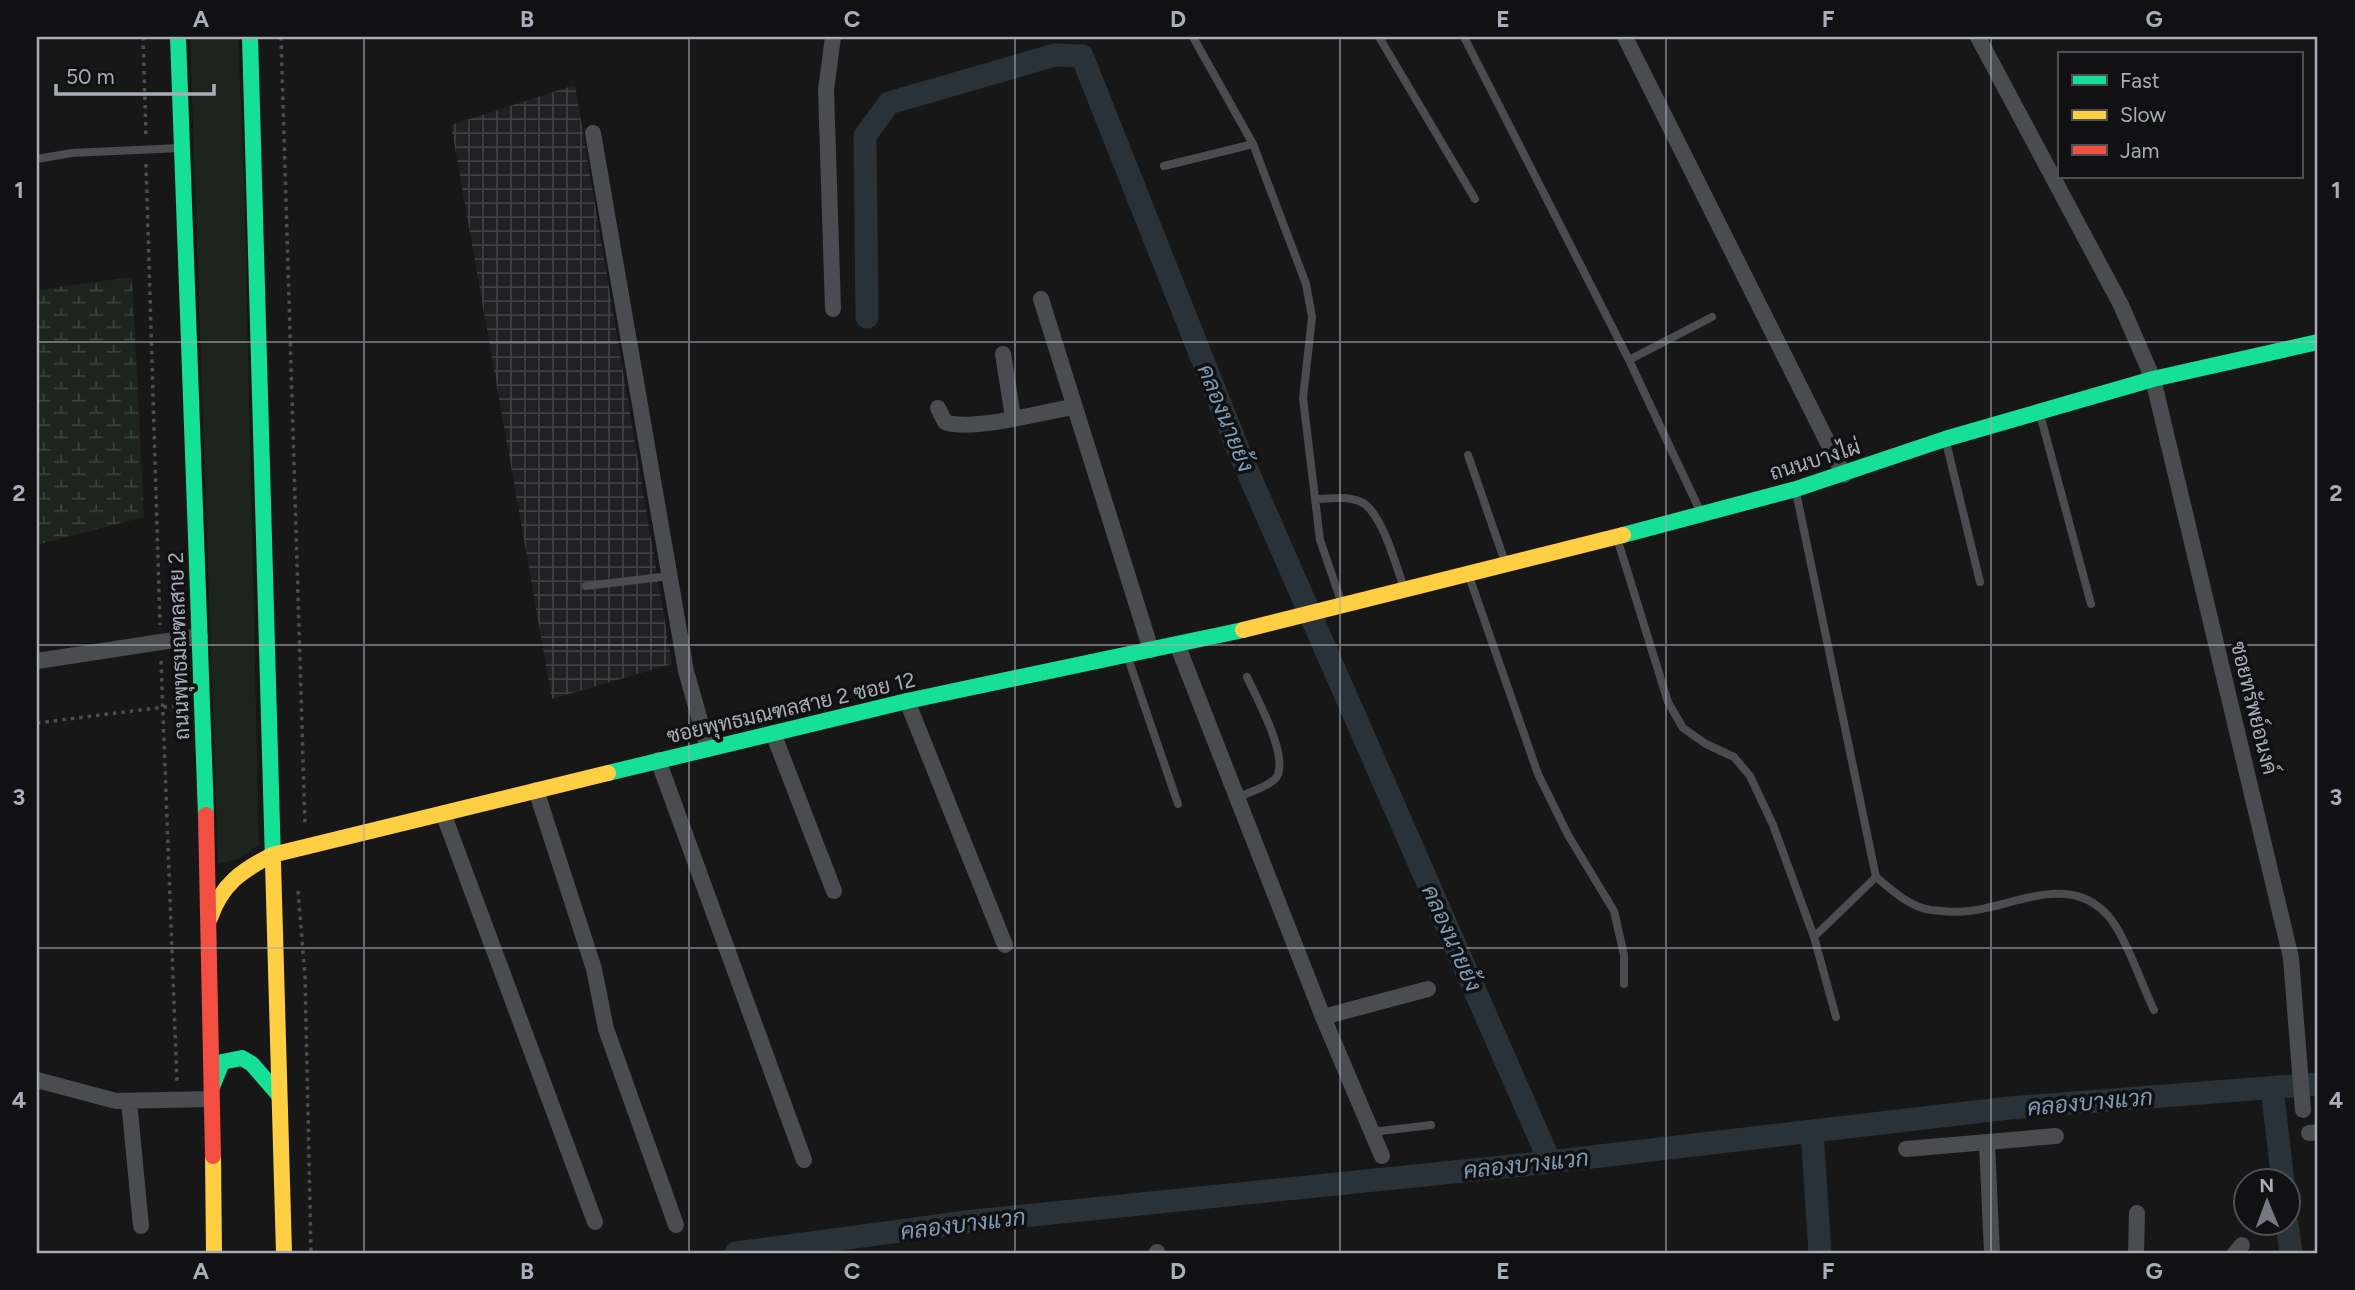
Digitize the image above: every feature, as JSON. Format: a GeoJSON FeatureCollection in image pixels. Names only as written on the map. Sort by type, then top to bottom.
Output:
{"type":"FeatureCollection","features":[{"type":"Feature","properties":{"kind":"main road","name":"ถนนพุทธมณฑลสาย 2"},"geometry":{"type":"LineString","coordinates":[[178,37],[210,918],[214,1253]]}},
{"type":"Feature","properties":{"kind":"main road"},"geometry":{"type":"LineString","coordinates":[[250,37],[284,1253]]}},
{"type":"Feature","properties":{"kind":"main road","name":"ถนนบางไผ่"},"geometry":{"type":"LineString","coordinates":[[1323,612],[1702,516],[1844,475],[1945,439],[2153,379],[2318,342]]}},
{"type":"Feature","properties":{"kind":"main road","name":"ซอยพุทธมณฑลสาย 2 ซอย 12"},"geometry":{"type":"LineString","coordinates":[[210,918],[220,888],[228,880],[272,855],[907,701],[1323,612]]}},
{"type":"Feature","properties":{"kind":"main road"},"geometry":{"type":"LineString","coordinates":[[211,1094],[222,1062],[242,1058],[253,1064],[278,1094]]}},
{"type":"Feature","properties":{"kind":"street"},"geometry":{"type":"LineString","coordinates":[[833,37],[826,90],[833,309]]}},
{"type":"Feature","properties":{"kind":"street"},"geometry":{"type":"LineString","coordinates":[[1625,37],[1844,475]]}},
{"type":"Feature","properties":{"kind":"street","name":"ซอยทรัพย์อนงค์"},"geometry":{"type":"LineString","coordinates":[[1978,37],[2121,305],[2153,379],[2291,958],[2303,1110]]}},
{"type":"Feature","properties":{"kind":"street"},"geometry":{"type":"LineString","coordinates":[[593,133],[686,671],[708,749]]}},
{"type":"Feature","properties":{"kind":"street"},"geometry":{"type":"LineString","coordinates":[[1041,299],[1151,650]]}},
{"type":"Feature","properties":{"kind":"street"},"geometry":{"type":"LineString","coordinates":[[1003,354],[1013,417]]}},
{"type":"Feature","properties":{"kind":"street"},"geometry":{"type":"LineString","coordinates":[[938,408],[945,422],[955,426],[1073,407]]}},
{"type":"Feature","properties":{"kind":"street"},"geometry":{"type":"LineString","coordinates":[[37,661],[200,636]]}},
{"type":"Feature","properties":{"kind":"street"},"geometry":{"type":"LineString","coordinates":[[1177,644],[1323,1017],[1382,1156]]}},
{"type":"Feature","properties":{"kind":"street"},"geometry":{"type":"LineString","coordinates":[[907,701],[1005,945]]}},
{"type":"Feature","properties":{"kind":"street"},"geometry":{"type":"LineString","coordinates":[[773,733],[834,891]]}},
{"type":"Feature","properties":{"kind":"street"},"geometry":{"type":"LineString","coordinates":[[658,761],[804,1160]]}},
{"type":"Feature","properties":{"kind":"street"},"geometry":{"type":"LineString","coordinates":[[536,790],[594,969],[606,1029],[676,1225]]}},
{"type":"Feature","properties":{"kind":"street"},"geometry":{"type":"LineString","coordinates":[[443,813],[595,1222]]}},
{"type":"Feature","properties":{"kind":"street"},"geometry":{"type":"LineString","coordinates":[[1323,1017],[1428,989]]}},
{"type":"Feature","properties":{"kind":"street"},"geometry":{"type":"LineString","coordinates":[[37,1080],[116,1101],[211,1094]]}},
{"type":"Feature","properties":{"kind":"street"},"geometry":{"type":"LineString","coordinates":[[129,1101],[141,1226]]}},
{"type":"Feature","properties":{"kind":"street"},"geometry":{"type":"LineString","coordinates":[[1906,1149],[2056,1136]]}},
{"type":"Feature","properties":{"kind":"street"},"geometry":{"type":"LineString","coordinates":[[1987,1144],[1992,1253]]}},
{"type":"Feature","properties":{"kind":"street"},"geometry":{"type":"LineString","coordinates":[[2136,1253],[2137,1213]]}},
{"type":"Feature","properties":{"kind":"lane"},"geometry":{"type":"LineString","coordinates":[[1194,37],[1253,144],[1306,284],[1312,317],[1303,398],[1320,540],[1343,607]]}},
{"type":"Feature","properties":{"kind":"lane"},"geometry":{"type":"LineString","coordinates":[[1379,37],[1475,199]]}},
{"type":"Feature","properties":{"kind":"lane"},"geometry":{"type":"LineString","coordinates":[[1464,37],[1629,360],[1702,516]]}},
{"type":"Feature","properties":{"kind":"lane"},"geometry":{"type":"LineString","coordinates":[[1164,166],[1253,144]]}},
{"type":"Feature","properties":{"kind":"lane"},"geometry":{"type":"LineString","coordinates":[[37,159],[134,148],[183,148]]}},
{"type":"Feature","properties":{"kind":"lane"},"geometry":{"type":"LineString","coordinates":[[1629,360],[1712,317]]}},
{"type":"Feature","properties":{"kind":"lane"},"geometry":{"type":"LineString","coordinates":[[2040,411],[2091,604]]}},
{"type":"Feature","properties":{"kind":"lane"},"geometry":{"type":"LineString","coordinates":[[1945,439],[1980,582]]}},
{"type":"Feature","properties":{"kind":"lane"},"geometry":{"type":"LineString","coordinates":[[1468,455],[1507,566]]}},
{"type":"Feature","properties":{"kind":"lane"},"geometry":{"type":"LineString","coordinates":[[1796,489],[1876,877],[1906,901],[1928,910],[1968,911],[2045,892],[2072,895],[2094,903],[2111,919],[2154,1010]]}},
{"type":"Feature","properties":{"kind":"lane"},"geometry":{"type":"LineString","coordinates":[[1315,499],[1347,498],[1364,503],[1379,521],[1405,592]]}},
{"type":"Feature","properties":{"kind":"lane"},"geometry":{"type":"LineString","coordinates":[[1618,538],[1668,702],[1683,727],[1706,744],[1734,757],[1749,776],[1773,825],[1814,937],[1836,1017]]}},
{"type":"Feature","properties":{"kind":"lane"},"geometry":{"type":"LineString","coordinates":[[586,586],[670,576]]}},
{"type":"Feature","properties":{"kind":"lane"},"geometry":{"type":"LineString","coordinates":[[1469,576],[1538,774],[1568,835],[1614,911],[1624,955],[1624,984]]}},
{"type":"Feature","properties":{"kind":"lane"},"geometry":{"type":"LineString","coordinates":[[1127,655],[1178,804]]}},
{"type":"Feature","properties":{"kind":"lane"},"geometry":{"type":"LineString","coordinates":[[1236,798],[1274,780],[1280,769],[1279,752],[1247,677]]}},
{"type":"Feature","properties":{"kind":"lane"},"geometry":{"type":"LineString","coordinates":[[1814,937],[1876,877]]}},
{"type":"Feature","properties":{"kind":"lane"},"geometry":{"type":"LineString","coordinates":[[1372,1132],[1432,1125]]}},
{"type":"Feature","properties":{"kind":"path"},"geometry":{"type":"LineString","coordinates":[[281,37],[305,819]]}},
{"type":"Feature","properties":{"kind":"path"},"geometry":{"type":"LineString","coordinates":[[37,723],[202,702]]}},
{"type":"Feature","properties":{"kind":"path"},"geometry":{"type":"LineString","coordinates":[[297,880],[305,976],[312,1253]]}},
{"type":"Feature","properties":{"kind":"shaded area"},"geometry":{"type":"Polygon","coordinates":[[[575,85],[672,664],[552,699],[451,125],[575,85]]]}},
{"type":"Feature","properties":{"kind":"green space"},"geometry":{"type":"Polygon","coordinates":[[[190,37],[238,37],[244,175],[259,845],[238,859],[218,864],[190,37]]]}},
{"type":"Feature","properties":{"kind":"green space"},"geometry":{"type":"Polygon","coordinates":[[[132,277],[144,517],[37,545],[37,290],[132,277]]]}},
{"type":"Feature","properties":{"kind":"waterway","name":"คลองนายย้ง"},"geometry":{"type":"LineString","coordinates":[[867,317],[865,136],[889,103],[1055,55],[1082,56],[1240,454],[1550,1162]]}},
{"type":"Feature","properties":{"kind":"waterway","name":"คลองบางแวก"},"geometry":{"type":"LineString","coordinates":[[736,1253],[974,1221],[1532,1164],[2009,1108],[2318,1084]]}},
{"type":"Feature","properties":{"kind":"waterway"},"geometry":{"type":"LineString","coordinates":[[2272,1088],[2281,1168]]}},
{"type":"Feature","properties":{"kind":"waterway"},"geometry":{"type":"LineString","coordinates":[[1812,1131],[1820,1253]]}},
{"type":"Feature","properties":{"kind":"waterway"},"geometry":{"type":"LineString","coordinates":[[2289,1238],[2291,1253]]}},
{"type":"Feature","properties":{"kind":"traffic: fast"},"geometry":{"type":"LineString","coordinates":[[178,37],[206,815]]}},
{"type":"Feature","properties":{"kind":"traffic: fast"},"geometry":{"type":"LineString","coordinates":[[250,37],[273,862]]}},
{"type":"Feature","properties":{"kind":"traffic: fast"},"geometry":{"type":"LineString","coordinates":[[1623,535],[1796,489],[1945,439],[2153,379],[2318,342]]}},
{"type":"Feature","properties":{"kind":"traffic: fast"},"geometry":{"type":"LineString","coordinates":[[608,773],[907,701],[1243,630]]}},
{"type":"Feature","properties":{"kind":"traffic: fast"},"geometry":{"type":"LineString","coordinates":[[212,1087],[222,1062],[242,1058],[252,1064],[278,1094]]}},
{"type":"Feature","properties":{"kind":"traffic: slow"},"geometry":{"type":"LineString","coordinates":[[1243,630],[1623,535]]}},
{"type":"Feature","properties":{"kind":"traffic: slow"},"geometry":{"type":"LineString","coordinates":[[210,918],[227,887],[251,867],[272,855],[608,773]]}},
{"type":"Feature","properties":{"kind":"traffic: slow"},"geometry":{"type":"LineString","coordinates":[[273,862],[284,1253]]}},
{"type":"Feature","properties":{"kind":"traffic: slow"},"geometry":{"type":"LineString","coordinates":[[213,1156],[214,1253]]}},
{"type":"Feature","properties":{"kind":"traffic: jam"},"geometry":{"type":"LineString","coordinates":[[206,815],[213,1156]]}}]}
